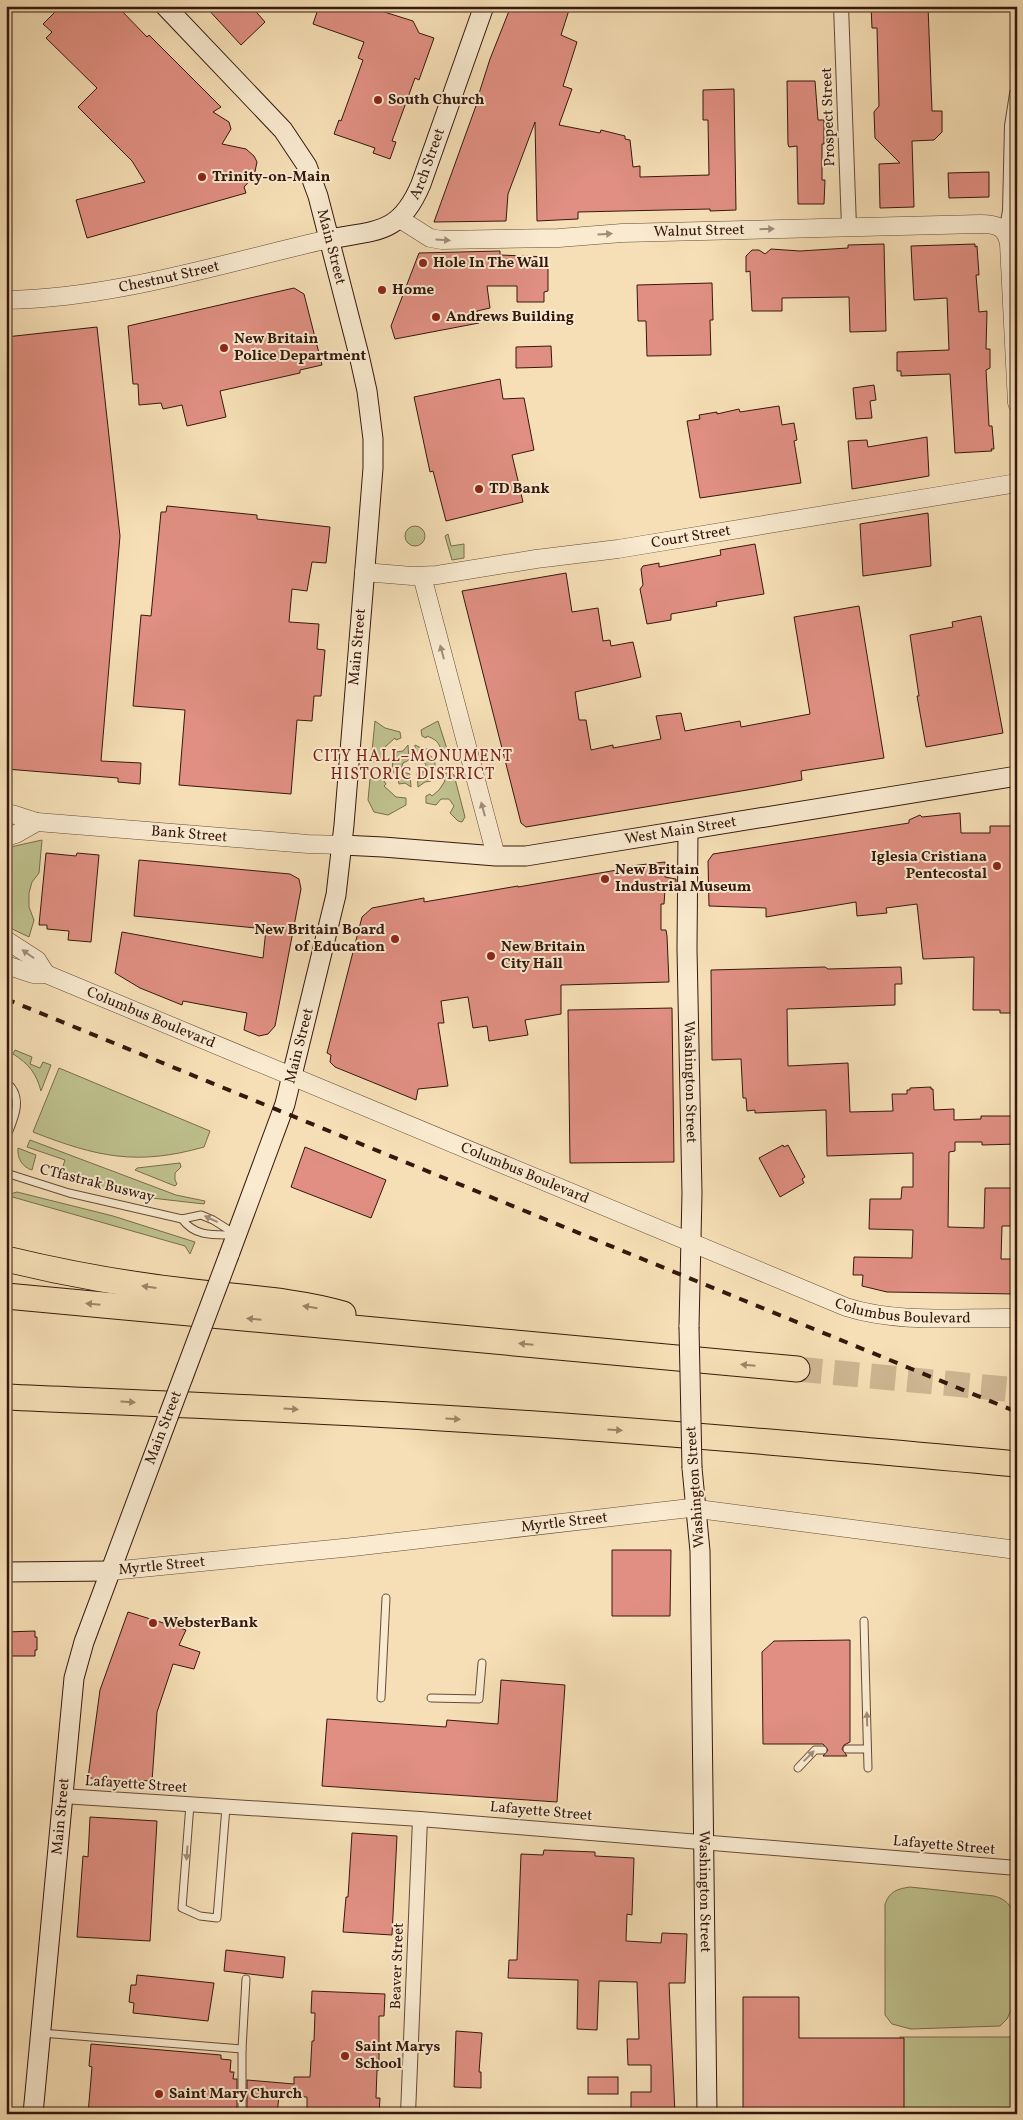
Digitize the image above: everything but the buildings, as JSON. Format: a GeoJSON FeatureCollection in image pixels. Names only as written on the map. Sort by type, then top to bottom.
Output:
{"type":"FeatureCollection","features":[{"type":"Feature","properties":{"kind":"highway"},"geometry":{"type":"LineString","coordinates":[[6,1259],[76,1275],[146,1287],[316,1308],[349,1316],[390,1332]]}},
{"type":"Feature","properties":{"kind":"highway"},"geometry":{"type":"LineString","coordinates":[[6,1296],[797,1370]]}},
{"type":"Feature","properties":{"kind":"highway"},"geometry":{"type":"LineString","coordinates":[[6,1397],[345,1412],[527,1423],[781,1442],[1017,1464]]}},
{"type":"Feature","properties":{"kind":"highway"},"geometry":{"type":"LineString","coordinates":[[6,1414],[50,1408],[80,1400]]}},
{"type":"Feature","properties":{"kind":"main road","name":"Main Street"},"geometry":{"type":"LineString","coordinates":[[33,2114],[74,1678],[84,1642],[279,1123],[293,1076],[333,909],[342,845],[373,459],[372,429],[362,371],[330,239],[313,179],[291,140],[165,6]]}},
{"type":"Feature","properties":{"kind":"main road","name":"Arch Street"},"geometry":{"type":"LineString","coordinates":[[330,239],[380,229],[400,219],[412,204],[421,184],[484,6]]}},
{"type":"Feature","properties":{"kind":"main road","name":"West Main Street"},"geometry":{"type":"LineString","coordinates":[[342,845],[496,856],[534,855],[1017,776]]}},
{"type":"Feature","properties":{"kind":"main road","name":"Washington Street"},"geometry":{"type":"LineString","coordinates":[[688,830],[689,1327],[692,1468],[700,1551],[707,2114]]}},
{"type":"Feature","properties":{"kind":"main road"},"geometry":{"type":"LineString","coordinates":[[6,1572],[111,1571]]}},
{"type":"Feature","properties":{"kind":"street","name":"Prospect Street"},"geometry":{"type":"LineString","coordinates":[[841,6],[849,227]]}},
{"type":"Feature","properties":{"kind":"street"},"geometry":{"type":"LineString","coordinates":[[1017,94],[1012,134],[1010,211],[1004,230],[1010,248],[1017,403]]}},
{"type":"Feature","properties":{"kind":"street","name":"Walnut Street"},"geometry":{"type":"LineString","coordinates":[[400,219],[430,238],[442,240],[559,238],[622,233],[988,224],[1004,230]]}},
{"type":"Feature","properties":{"kind":"street","name":"Chestnut Street"},"geometry":{"type":"LineString","coordinates":[[6,300],[58,298],[118,288],[330,239]]}},
{"type":"Feature","properties":{"kind":"street","name":"Court Street"},"geometry":{"type":"LineString","coordinates":[[364,572],[422,576],[618,549],[1017,483]]}},
{"type":"Feature","properties":{"kind":"street"},"geometry":{"type":"LineString","coordinates":[[422,576],[496,856]]}},
{"type":"Feature","properties":{"kind":"street","name":"Bank Street"},"geometry":{"type":"LineString","coordinates":[[6,815],[12,814],[37,822],[308,844],[342,845]]}},
{"type":"Feature","properties":{"kind":"street"},"geometry":{"type":"LineString","coordinates":[[6,836],[16,834],[37,822]]}},
{"type":"Feature","properties":{"kind":"street","name":"Columbus Boulevard"},"geometry":{"type":"LineString","coordinates":[[6,940],[37,960],[46,974]]}},
{"type":"Feature","properties":{"kind":"street","name":"Columbus Boulevard"},"geometry":{"type":"LineString","coordinates":[[6,965],[32,974],[46,974],[846,1307],[870,1314],[894,1316],[1017,1318]]}},
{"type":"Feature","properties":{"kind":"street","name":"Myrtle Street"},"geometry":{"type":"LineString","coordinates":[[111,1571],[362,1546],[695,1508],[1017,1550]]}},
{"type":"Feature","properties":{"kind":"street","name":"Lafayette Street"},"geometry":{"type":"LineString","coordinates":[[62,1796],[420,1819],[1017,1868]]}},
{"type":"Feature","properties":{"kind":"street","name":"Beaver Street"},"geometry":{"type":"LineString","coordinates":[[408,2114],[420,1819]]}},
{"type":"Feature","properties":{"kind":"lane"},"geometry":{"type":"LineString","coordinates":[[6,9],[9,6]]}},
{"type":"Feature","properties":{"kind":"lane"},"geometry":{"type":"LineString","coordinates":[[6,1082],[13,1088],[16,1095],[17,1108],[6,1138]]}},
{"type":"Feature","properties":{"kind":"lane","name":"CTfastrak Busway"},"geometry":{"type":"LineString","coordinates":[[6,1173],[69,1193],[182,1219],[201,1215],[237,1235]]}},
{"type":"Feature","properties":{"kind":"lane","name":"CTfastrak Busway"},"geometry":{"type":"LineString","coordinates":[[182,1219],[190,1228],[207,1235],[237,1235]]}},
{"type":"Feature","properties":{"kind":"lane"},"geometry":{"type":"LineString","coordinates":[[381,1698],[386,1598]]}},
{"type":"Feature","properties":{"kind":"lane"},"geometry":{"type":"LineString","coordinates":[[864,1621],[868,1768]]}},
{"type":"Feature","properties":{"kind":"lane"},"geometry":{"type":"LineString","coordinates":[[431,1698],[478,1699],[482,1663]]}},
{"type":"Feature","properties":{"kind":"lane"},"geometry":{"type":"LineString","coordinates":[[848,1749],[867,1749]]}},
{"type":"Feature","properties":{"kind":"lane"},"geometry":{"type":"LineString","coordinates":[[798,1768],[815,1750],[823,1750]]}},
{"type":"Feature","properties":{"kind":"lane"},"geometry":{"type":"LineString","coordinates":[[190,1804],[182,1908],[200,1916],[217,1918],[226,1807]]}},
{"type":"Feature","properties":{"kind":"lane"},"geometry":{"type":"LineString","coordinates":[[242,2114],[242,2049],[246,1979]]}},
{"type":"Feature","properties":{"kind":"lane"},"geometry":{"type":"LineString","coordinates":[[40,2033],[242,2049]]}},
{"type":"Feature","properties":{"kind":"green space"},"geometry":{"type":"Polygon","coordinates":[[[415,526],[422,529],[425,536],[422,543],[415,546],[408,543],[405,536],[408,529],[415,526]]]}},
{"type":"Feature","properties":{"kind":"green space"},"geometry":{"type":"Polygon","coordinates":[[[448,534],[451,546],[464,544],[464,558],[452,560],[445,536],[448,534]]]}},
{"type":"Feature","properties":{"kind":"green space"},"geometry":{"type":"Polygon","coordinates":[[[375,721],[385,728],[400,732],[401,738],[396,740],[395,738],[386,746],[382,753],[384,754],[382,761],[372,762],[371,761],[375,721]]]}},
{"type":"Feature","properties":{"kind":"green space"},"geometry":{"type":"Polygon","coordinates":[[[438,721],[448,752],[446,756],[443,755],[437,742],[427,736],[426,738],[422,736],[421,730],[438,721]]]}},
{"type":"Feature","properties":{"kind":"green space"},"geometry":{"type":"Polygon","coordinates":[[[408,745],[409,760],[403,763],[401,769],[403,772],[410,774],[411,787],[405,783],[399,784],[398,778],[392,770],[393,760],[397,758],[396,752],[403,751],[408,745]]]}},
{"type":"Feature","properties":{"kind":"green space"},"geometry":{"type":"Polygon","coordinates":[[[415,745],[423,749],[429,749],[429,756],[431,756],[435,763],[435,771],[431,775],[431,781],[425,782],[418,787],[417,773],[423,772],[426,765],[424,762],[416,760],[415,745]]]}},
{"type":"Feature","properties":{"kind":"green space"},"geometry":{"type":"Polygon","coordinates":[[[450,772],[454,775],[465,817],[462,822],[458,821],[450,813],[454,806],[449,799],[441,799],[436,805],[426,803],[426,796],[430,794],[432,796],[439,790],[445,781],[443,779],[444,774],[450,772]]]}},
{"type":"Feature","properties":{"kind":"green space"},"geometry":{"type":"Polygon","coordinates":[[[382,778],[386,784],[384,786],[396,797],[406,798],[406,805],[388,815],[374,812],[368,800],[370,779],[382,778]]]}},
{"type":"Feature","properties":{"kind":"green space"},"geometry":{"type":"Polygon","coordinates":[[[42,840],[39,873],[32,882],[29,893],[29,907],[34,920],[29,937],[6,926],[6,848],[42,840]]]}},
{"type":"Feature","properties":{"kind":"green space"},"geometry":{"type":"Polygon","coordinates":[[[15,1050],[32,1057],[30,1064],[40,1068],[43,1062],[51,1065],[41,1091],[37,1079],[31,1070],[13,1054],[15,1050]]]}},
{"type":"Feature","properties":{"kind":"green space"},"geometry":{"type":"Polygon","coordinates":[[[59,1068],[210,1131],[204,1147],[158,1156],[117,1156],[77,1148],[33,1132],[59,1068]]]}},
{"type":"Feature","properties":{"kind":"green space"},"geometry":{"type":"Polygon","coordinates":[[[30,1140],[176,1195],[205,1201],[204,1204],[125,1195],[59,1178],[65,1160],[27,1147],[30,1140]]]}},
{"type":"Feature","properties":{"kind":"green space"},"geometry":{"type":"Polygon","coordinates":[[[18,1148],[36,1155],[32,1170],[25,1167],[21,1162],[18,1148]]]}},
{"type":"Feature","properties":{"kind":"green space"},"geometry":{"type":"Polygon","coordinates":[[[180,1163],[181,1167],[175,1173],[177,1184],[175,1186],[135,1170],[137,1168],[180,1163]]]}},
{"type":"Feature","properties":{"kind":"green space"},"geometry":{"type":"Polygon","coordinates":[[[17,1192],[113,1216],[195,1242],[190,1254],[185,1246],[9,1196],[17,1192]]]}},
{"type":"Feature","properties":{"kind":"green space"},"geometry":{"type":"Polygon","coordinates":[[[910,1887],[994,1896],[1004,1900],[1009,1905],[1014,1916],[1012,2008],[1007,2019],[1000,2026],[911,2029],[892,2024],[885,2015],[885,1904],[894,1891],[910,1887]]]}},
{"type":"Feature","properties":{"kind":"green space"},"geometry":{"type":"Polygon","coordinates":[[[900,2037],[1017,2037],[1017,2114],[900,2114],[900,2037]]]}},
{"type":"Feature","properties":{"kind":"tunnel"},"geometry":{"type":"LineString","coordinates":[[797,1369],[1017,1390]]}},
{"type":"Feature","properties":{"kind":"railway"},"geometry":{"type":"LineString","coordinates":[[6,999],[1017,1412]]}},
{"type":"Feature","properties":{"kind":"place","name":"South Church"},"geometry":{"type":"Point","coordinates":[378,100]}},
{"type":"Feature","properties":{"kind":"place","name":"Trinity-on-Main"},"geometry":{"type":"Point","coordinates":[202,177]}},
{"type":"Feature","properties":{"kind":"place","name":"Hole In The Wall"},"geometry":{"type":"Point","coordinates":[423,263]}},
{"type":"Feature","properties":{"kind":"place","name":"Home"},"geometry":{"type":"Point","coordinates":[382,290]}},
{"type":"Feature","properties":{"kind":"place","name":"Andrews Building"},"geometry":{"type":"Point","coordinates":[436,317]}},
{"type":"Feature","properties":{"kind":"place","name":"New Britain Police Department"},"geometry":{"type":"Point","coordinates":[224,348]}},
{"type":"Feature","properties":{"kind":"place","name":"TD Bank"},"geometry":{"type":"Point","coordinates":[479,489]}},
{"type":"Feature","properties":{"kind":"place","name":"Iglesia Cristiana Pentecostal"},"geometry":{"type":"Point","coordinates":[997,866]}},
{"type":"Feature","properties":{"kind":"place","name":"New Britain Industrial Museum"},"geometry":{"type":"Point","coordinates":[605,879]}},
{"type":"Feature","properties":{"kind":"place","name":"New Britain Board of Education"},"geometry":{"type":"Point","coordinates":[395,939]}},
{"type":"Feature","properties":{"kind":"place","name":"New Britain City Hall"},"geometry":{"type":"Point","coordinates":[491,956]}},
{"type":"Feature","properties":{"kind":"place","name":"WebsterBank"},"geometry":{"type":"Point","coordinates":[153,1623]}},
{"type":"Feature","properties":{"kind":"place","name":"Saint Marys School"},"geometry":{"type":"Point","coordinates":[345,2056]}},
{"type":"Feature","properties":{"kind":"place","name":"Saint Mary Church"},"geometry":{"type":"Point","coordinates":[159,2094]}},
{"type":"Feature","properties":{"kind":"district","name":"CITY HALL–MONUMENT HISTORIC DISTRICT"},"geometry":{"type":"Point","coordinates":[413,766]}}]}
